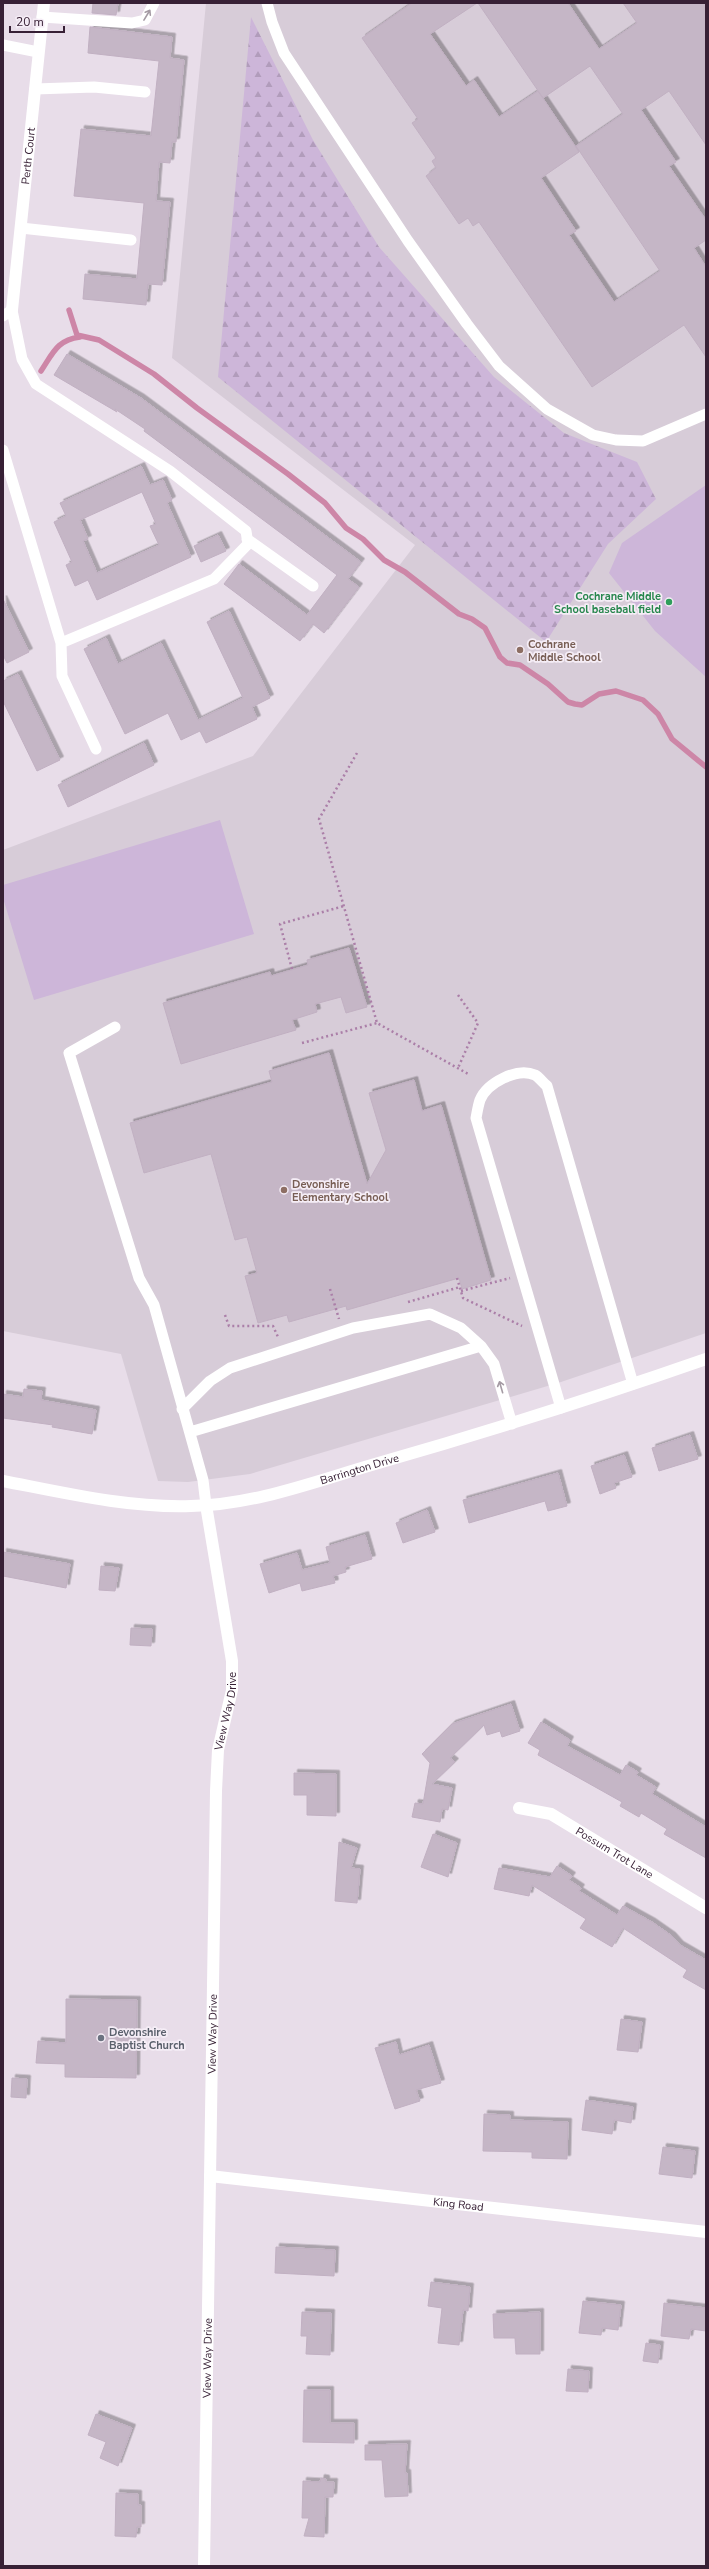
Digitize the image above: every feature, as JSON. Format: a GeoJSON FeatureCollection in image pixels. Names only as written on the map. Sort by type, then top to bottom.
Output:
{"type":"FeatureCollection","features":[{"type":"Feature","properties":{"kind":"street","name":"Perth Court"},"geometry":{"type":"LineString","coordinates":[[8,313],[21,228],[44,3]]}},
{"type":"Feature","properties":{"kind":"street","name":"Barrington Drive"},"geometry":{"type":"LineString","coordinates":[[3,1481],[96,1498],[143,1504],[206,1505],[239,1501],[300,1486],[512,1424],[706,1359]]}},
{"type":"Feature","properties":{"kind":"street","name":"View Way Drive"},"geometry":{"type":"LineString","coordinates":[[204,2566],[216,1791],[218,1750],[232,1690],[232,1661],[206,1505]]}},
{"type":"Feature","properties":{"kind":"street","name":"Possum Trot Lane"},"geometry":{"type":"LineString","coordinates":[[519,1808],[551,1814],[706,1908]]}},
{"type":"Feature","properties":{"kind":"street","name":"King Road"},"geometry":{"type":"LineString","coordinates":[[210,2176],[706,2232]]}},
{"type":"Feature","properties":{"kind":"lane"},"geometry":{"type":"LineString","coordinates":[[42,17],[132,23],[145,20],[154,3]]}},
{"type":"Feature","properties":{"kind":"lane"},"geometry":{"type":"LineString","coordinates":[[267,3],[272,22],[284,53],[408,241],[500,366],[547,409],[593,435],[616,440],[643,441],[706,414]]}},
{"type":"Feature","properties":{"kind":"lane"},"geometry":{"type":"LineString","coordinates":[[3,45],[38,52]]}},
{"type":"Feature","properties":{"kind":"lane"},"geometry":{"type":"LineString","coordinates":[[35,89],[94,87],[145,92]]}},
{"type":"Feature","properties":{"kind":"lane"},"geometry":{"type":"LineString","coordinates":[[21,228],[131,240]]}},
{"type":"Feature","properties":{"kind":"lane"},"geometry":{"type":"LineString","coordinates":[[8,313],[22,359],[36,384],[170,471],[246,531],[248,544],[214,579],[61,643]]}},
{"type":"Feature","properties":{"kind":"lane"},"geometry":{"type":"LineString","coordinates":[[3,450],[61,643],[62,676],[96,749]]}},
{"type":"Feature","properties":{"kind":"lane"},"geometry":{"type":"LineString","coordinates":[[247,539],[313,586]]}},
{"type":"Feature","properties":{"kind":"lane"},"geometry":{"type":"LineString","coordinates":[[115,1027],[69,1053],[140,1278],[154,1305],[203,1480],[206,1505]]}},
{"type":"Feature","properties":{"kind":"lane"},"geometry":{"type":"LineString","coordinates":[[561,1408],[476,1118],[480,1100],[488,1088],[502,1078],[520,1074],[535,1075],[547,1086],[633,1384]]}},
{"type":"Feature","properties":{"kind":"lane"},"geometry":{"type":"LineString","coordinates":[[182,1409],[210,1381],[230,1368],[353,1328],[430,1314],[461,1328],[481,1346],[494,1364],[512,1424]]}},
{"type":"Feature","properties":{"kind":"lane"},"geometry":{"type":"LineString","coordinates":[[190,1432],[481,1346]]}},
{"type":"Feature","properties":{"kind":"path"},"geometry":{"type":"LineString","coordinates":[[357,753],[319,820],[377,1023]]}},
{"type":"Feature","properties":{"kind":"path"},"geometry":{"type":"LineString","coordinates":[[292,969],[280,924],[344,906]]}},
{"type":"Feature","properties":{"kind":"path"},"geometry":{"type":"LineString","coordinates":[[458,995],[478,1023],[458,1068]]}},
{"type":"Feature","properties":{"kind":"path"},"geometry":{"type":"LineString","coordinates":[[302,1043],[377,1023],[470,1075]]}},
{"type":"Feature","properties":{"kind":"path"},"geometry":{"type":"LineString","coordinates":[[457,1278],[464,1298],[526,1328]]}},
{"type":"Feature","properties":{"kind":"path"},"geometry":{"type":"LineString","coordinates":[[461,1291],[508,1279]]}},
{"type":"Feature","properties":{"kind":"path"},"geometry":{"type":"LineString","coordinates":[[402,1303],[460,1287]]}},
{"type":"Feature","properties":{"kind":"path"},"geometry":{"type":"LineString","coordinates":[[330,1289],[340,1320]]}},
{"type":"Feature","properties":{"kind":"path"},"geometry":{"type":"LineString","coordinates":[[225,1315],[229,1326],[273,1326],[278,1338]]}},
{"type":"Feature","properties":{"kind":"shaded area","name":"Cochrane Middle School"},"geometry":{"type":"Polygon","coordinates":[[[206,3],[706,3],[706,1333],[561,1382],[250,1474],[188,1482],[158,1481],[121,1354],[3,1331],[3,850],[253,756],[415,545],[172,358],[206,3]]]}},
{"type":"Feature","properties":{"kind":"green space"},"geometry":{"type":"Polygon","coordinates":[[[251,17],[313,140],[379,247],[494,377],[564,433],[637,462],[656,499],[608,544],[546,642],[218,377],[251,17]]]}},
{"type":"Feature","properties":{"kind":"green space","name":"Cochrane Middle School baseball field"},"geometry":{"type":"Polygon","coordinates":[[[706,485],[706,677],[655,631],[609,573],[622,543],[706,485]]]}},
{"type":"Feature","properties":{"kind":"green space"},"geometry":{"type":"Polygon","coordinates":[[[220,820],[254,934],[34,1000],[3,898],[3,885],[220,820]]]}},
{"type":"Feature","properties":{"kind":"building"},"geometry":{"type":"Polygon","coordinates":[[[93,3],[118,3],[116,15],[92,13],[93,3]]]}},
{"type":"Feature","properties":{"kind":"building"},"geometry":{"type":"Polygon","coordinates":[[[412,3],[477,3],[430,34],[466,86],[474,80],[499,117],[538,91],[579,152],[541,178],[576,231],[569,235],[614,302],[660,271],[576,146],[623,114],[590,66],[543,98],[478,3],[568,3],[599,49],[637,23],[623,3],[706,3],[706,145],[669,91],[641,110],[676,162],[669,166],[706,220],[706,240],[694,248],[706,267],[706,357],[684,325],[592,387],[479,222],[473,226],[468,218],[459,224],[426,176],[436,168],[432,161],[436,158],[412,123],[418,119],[362,38],[412,3]]]}},
{"type":"Feature","properties":{"kind":"building"},"geometry":{"type":"Polygon","coordinates":[[[90,27],[172,37],[170,58],[184,60],[176,142],[172,142],[170,163],[159,162],[156,201],[170,202],[162,285],[148,284],[146,305],[83,299],[85,274],[137,279],[144,203],[74,196],[81,129],[151,136],[159,61],[88,53],[90,27]]]}},
{"type":"Feature","properties":{"kind":"building"},"geometry":{"type":"Polygon","coordinates":[[[67,354],[141,398],[361,562],[348,579],[359,587],[324,633],[313,624],[300,641],[224,584],[239,564],[307,615],[337,575],[144,431],[145,429],[115,409],[117,412],[54,375],[67,354]]]}},
{"type":"Feature","properties":{"kind":"building"},"geometry":{"type":"Polygon","coordinates":[[[141,466],[150,485],[163,480],[172,500],[167,503],[191,557],[97,600],[88,580],[75,586],[66,565],[72,562],[54,522],[66,516],[60,503],[141,466]],[[142,492],[80,520],[88,539],[83,541],[97,573],[159,545],[150,526],[156,524],[142,492]]]}},
{"type":"Feature","properties":{"kind":"building"},"geometry":{"type":"Polygon","coordinates":[[[218,535],[226,551],[201,562],[194,546],[218,535]]]}},
{"type":"Feature","properties":{"kind":"building"},"geometry":{"type":"Polygon","coordinates":[[[3,599],[29,652],[7,663],[3,655],[3,599]]]}},
{"type":"Feature","properties":{"kind":"building"},"geometry":{"type":"Polygon","coordinates":[[[229,611],[270,698],[252,707],[257,719],[206,743],[200,731],[181,740],[168,713],[125,734],[84,649],[106,638],[118,664],[161,643],[198,720],[243,698],[207,622],[229,611]]]}},
{"type":"Feature","properties":{"kind":"building"},"geometry":{"type":"Polygon","coordinates":[[[18,674],[60,760],[37,771],[3,701],[3,681],[18,674]]]}},
{"type":"Feature","properties":{"kind":"building"},"geometry":{"type":"Polygon","coordinates":[[[144,743],[154,765],[68,807],[58,785],[144,743]]]}},
{"type":"Feature","properties":{"kind":"building"},"geometry":{"type":"Polygon","coordinates":[[[349,948],[367,1007],[346,1013],[341,997],[315,1004],[317,1012],[292,1020],[296,1030],[181,1064],[163,1003],[270,972],[271,976],[308,965],[307,960],[349,948]]]}},
{"type":"Feature","properties":{"kind":"building","name":"Devonshire Elementary School"},"geometry":{"type":"Polygon","coordinates":[[[329,1053],[367,1184],[386,1150],[369,1093],[414,1080],[422,1111],[441,1105],[491,1280],[462,1289],[459,1278],[347,1310],[346,1306],[289,1322],[287,1315],[258,1323],[245,1276],[257,1273],[247,1237],[235,1240],[211,1154],[144,1173],[130,1123],[272,1082],[269,1071],[329,1053]]]}},
{"type":"Feature","properties":{"kind":"building"},"geometry":{"type":"Polygon","coordinates":[[[24,1389],[42,1391],[41,1400],[96,1410],[92,1434],[52,1427],[53,1425],[3,1418],[3,1394],[23,1397],[24,1389]]]}},
{"type":"Feature","properties":{"kind":"building"},"geometry":{"type":"Polygon","coordinates":[[[690,1435],[698,1459],[659,1471],[652,1448],[690,1435]]]}},
{"type":"Feature","properties":{"kind":"building"},"geometry":{"type":"Polygon","coordinates":[[[624,1455],[632,1477],[614,1483],[616,1488],[600,1494],[591,1466],[624,1455]]]}},
{"type":"Feature","properties":{"kind":"building"},"geometry":{"type":"Polygon","coordinates":[[[558,1473],[567,1506],[548,1511],[545,1501],[469,1523],[463,1500],[558,1473]]]}},
{"type":"Feature","properties":{"kind":"building"},"geometry":{"type":"Polygon","coordinates":[[[427,1510],[435,1532],[403,1543],[396,1523],[427,1510]]]}},
{"type":"Feature","properties":{"kind":"building"},"geometry":{"type":"Polygon","coordinates":[[[365,1535],[372,1559],[345,1567],[346,1572],[333,1576],[335,1583],[302,1591],[300,1583],[269,1593],[260,1564],[297,1553],[302,1570],[330,1563],[326,1547],[365,1535]]]}},
{"type":"Feature","properties":{"kind":"building"},"geometry":{"type":"Polygon","coordinates":[[[3,1552],[70,1564],[66,1588],[3,1576],[3,1552]]]}},
{"type":"Feature","properties":{"kind":"building"},"geometry":{"type":"Polygon","coordinates":[[[101,1566],[119,1568],[115,1591],[99,1590],[101,1566]]]}},
{"type":"Feature","properties":{"kind":"building"},"geometry":{"type":"Polygon","coordinates":[[[131,1628],[152,1629],[151,1646],[130,1645],[131,1628]]]}},
{"type":"Feature","properties":{"kind":"building"},"geometry":{"type":"Polygon","coordinates":[[[511,1704],[520,1731],[502,1737],[500,1731],[487,1735],[484,1725],[450,1758],[455,1762],[432,1784],[452,1788],[448,1810],[442,1809],[440,1822],[412,1817],[415,1803],[423,1804],[430,1763],[422,1754],[452,1724],[511,1704]]]}},
{"type":"Feature","properties":{"kind":"building"},"geometry":{"type":"Polygon","coordinates":[[[541,1722],[570,1740],[567,1746],[620,1775],[626,1765],[638,1772],[636,1775],[656,1787],[652,1794],[706,1827],[706,1858],[664,1834],[667,1829],[641,1813],[639,1817],[620,1806],[622,1802],[538,1755],[540,1750],[528,1743],[541,1722]]]}},
{"type":"Feature","properties":{"kind":"building"},"geometry":{"type":"Polygon","coordinates":[[[294,1773],[336,1774],[336,1816],[307,1815],[307,1795],[294,1795],[294,1773]]]}},
{"type":"Feature","properties":{"kind":"building"},"geometry":{"type":"Polygon","coordinates":[[[433,1834],[457,1843],[448,1877],[421,1867],[433,1834]]]}},
{"type":"Feature","properties":{"kind":"building"},"geometry":{"type":"Polygon","coordinates":[[[339,1842],[357,1848],[351,1868],[360,1869],[357,1903],[335,1901],[339,1842]]]}},
{"type":"Feature","properties":{"kind":"building"},"geometry":{"type":"Polygon","coordinates":[[[557,1866],[572,1876],[569,1880],[581,1888],[579,1891],[617,1915],[623,1906],[652,1922],[672,1936],[680,1945],[706,1960],[706,1990],[683,1977],[687,1970],[623,1928],[612,1947],[580,1928],[586,1919],[532,1885],[529,1896],[494,1889],[499,1868],[550,1877],[557,1866]]]}},
{"type":"Feature","properties":{"kind":"building","name":"Devonshire Baptist Church"},"geometry":{"type":"Polygon","coordinates":[[[66,1999],[137,2000],[136,2078],[65,2077],[65,2064],[36,2063],[38,2041],[66,2043],[66,1999]]]}},
{"type":"Feature","properties":{"kind":"building"},"geometry":{"type":"Polygon","coordinates":[[[621,2019],[642,2022],[638,2052],[617,2050],[621,2019]]]}},
{"type":"Feature","properties":{"kind":"building"},"geometry":{"type":"Polygon","coordinates":[[[396,2042],[399,2055],[429,2045],[441,2083],[416,2090],[420,2101],[395,2109],[375,2048],[396,2042]]]}},
{"type":"Feature","properties":{"kind":"building"},"geometry":{"type":"Polygon","coordinates":[[[12,2078],[27,2079],[26,2098],[11,2097],[12,2078]]]}},
{"type":"Feature","properties":{"kind":"building"},"geometry":{"type":"Polygon","coordinates":[[[586,2100],[633,2107],[631,2123],[614,2120],[612,2134],[582,2130],[586,2100]]]}},
{"type":"Feature","properties":{"kind":"building"},"geometry":{"type":"Polygon","coordinates":[[[484,2114],[510,2115],[510,2120],[568,2122],[567,2159],[532,2158],[532,2152],[483,2151],[484,2114]]]}},
{"type":"Feature","properties":{"kind":"building"},"geometry":{"type":"Polygon","coordinates":[[[663,2147],[695,2151],[692,2178],[659,2174],[663,2147]]]}},
{"type":"Feature","properties":{"kind":"building"},"geometry":{"type":"Polygon","coordinates":[[[276,2247],[335,2250],[334,2276],[275,2273],[276,2247]]]}},
{"type":"Feature","properties":{"kind":"building"},"geometry":{"type":"Polygon","coordinates":[[[431,2282],[470,2287],[468,2311],[463,2310],[459,2345],[438,2343],[442,2308],[428,2306],[431,2282]]]}},
{"type":"Feature","properties":{"kind":"building"},"geometry":{"type":"Polygon","coordinates":[[[583,2301],[621,2305],[618,2330],[602,2328],[601,2335],[579,2333],[583,2301]]]}},
{"type":"Feature","properties":{"kind":"building"},"geometry":{"type":"Polygon","coordinates":[[[664,2303],[706,2308],[706,2331],[691,2329],[689,2339],[661,2336],[664,2303]]]}},
{"type":"Feature","properties":{"kind":"building"},"geometry":{"type":"Polygon","coordinates":[[[302,2312],[331,2313],[330,2355],[306,2354],[307,2336],[301,2336],[302,2312]]]}},
{"type":"Feature","properties":{"kind":"building"},"geometry":{"type":"Polygon","coordinates":[[[540,2312],[540,2354],[516,2354],[515,2338],[494,2338],[493,2314],[540,2312]]]}},
{"type":"Feature","properties":{"kind":"building"},"geometry":{"type":"Polygon","coordinates":[[[646,2343],[660,2345],[658,2363],[643,2361],[646,2343]]]}},
{"type":"Feature","properties":{"kind":"building"},"geometry":{"type":"Polygon","coordinates":[[[568,2369],[589,2371],[588,2392],[566,2391],[568,2369]]]}},
{"type":"Feature","properties":{"kind":"building"},"geometry":{"type":"Polygon","coordinates":[[[304,2390],[330,2390],[330,2423],[354,2423],[354,2443],[303,2442],[304,2390]]]}},
{"type":"Feature","properties":{"kind":"building"},"geometry":{"type":"Polygon","coordinates":[[[96,2414],[132,2428],[118,2466],[100,2458],[106,2442],[88,2435],[96,2414]]]}},
{"type":"Feature","properties":{"kind":"building"},"geometry":{"type":"Polygon","coordinates":[[[407,2444],[405,2473],[407,2473],[408,2496],[385,2497],[382,2460],[365,2460],[365,2445],[407,2444]]]}},
{"type":"Feature","properties":{"kind":"building"},"geometry":{"type":"Polygon","coordinates":[[[321,2478],[326,2479],[326,2482],[334,2482],[333,2497],[325,2497],[324,2537],[304,2536],[309,2518],[302,2518],[303,2481],[320,2482],[321,2478]]]}},
{"type":"Feature","properties":{"kind":"building"},"geometry":{"type":"Polygon","coordinates":[[[116,2493],[138,2494],[138,2505],[141,2505],[141,2527],[137,2527],[136,2537],[115,2536],[116,2493]]]}},
{"type":"Feature","properties":{"kind":"waterway"},"geometry":{"type":"LineString","coordinates":[[69,310],[77,335],[99,340],[154,374],[197,408],[288,474],[325,503],[346,528],[363,539],[384,560],[405,572],[459,614],[472,619],[485,628],[500,657],[507,663],[520,665],[548,684],[568,702],[575,704],[582,705],[599,694],[616,691],[643,700],[658,714],[672,739],[706,767]]}},
{"type":"Feature","properties":{"kind":"waterway"},"geometry":{"type":"LineString","coordinates":[[41,371],[56,348],[66,341],[80,337]]}},
{"type":"Feature","properties":{"kind":"place","name":"Cochrane Middle School baseball field"},"geometry":{"type":"Point","coordinates":[669,602]}},
{"type":"Feature","properties":{"kind":"place","name":"Cochrane Middle School"},"geometry":{"type":"Point","coordinates":[520,650]}},
{"type":"Feature","properties":{"kind":"place","name":"Devonshire Elementary School"},"geometry":{"type":"Point","coordinates":[284,1190]}},
{"type":"Feature","properties":{"kind":"place","name":"Devonshire Baptist Church"},"geometry":{"type":"Point","coordinates":[101,2038]}}]}
